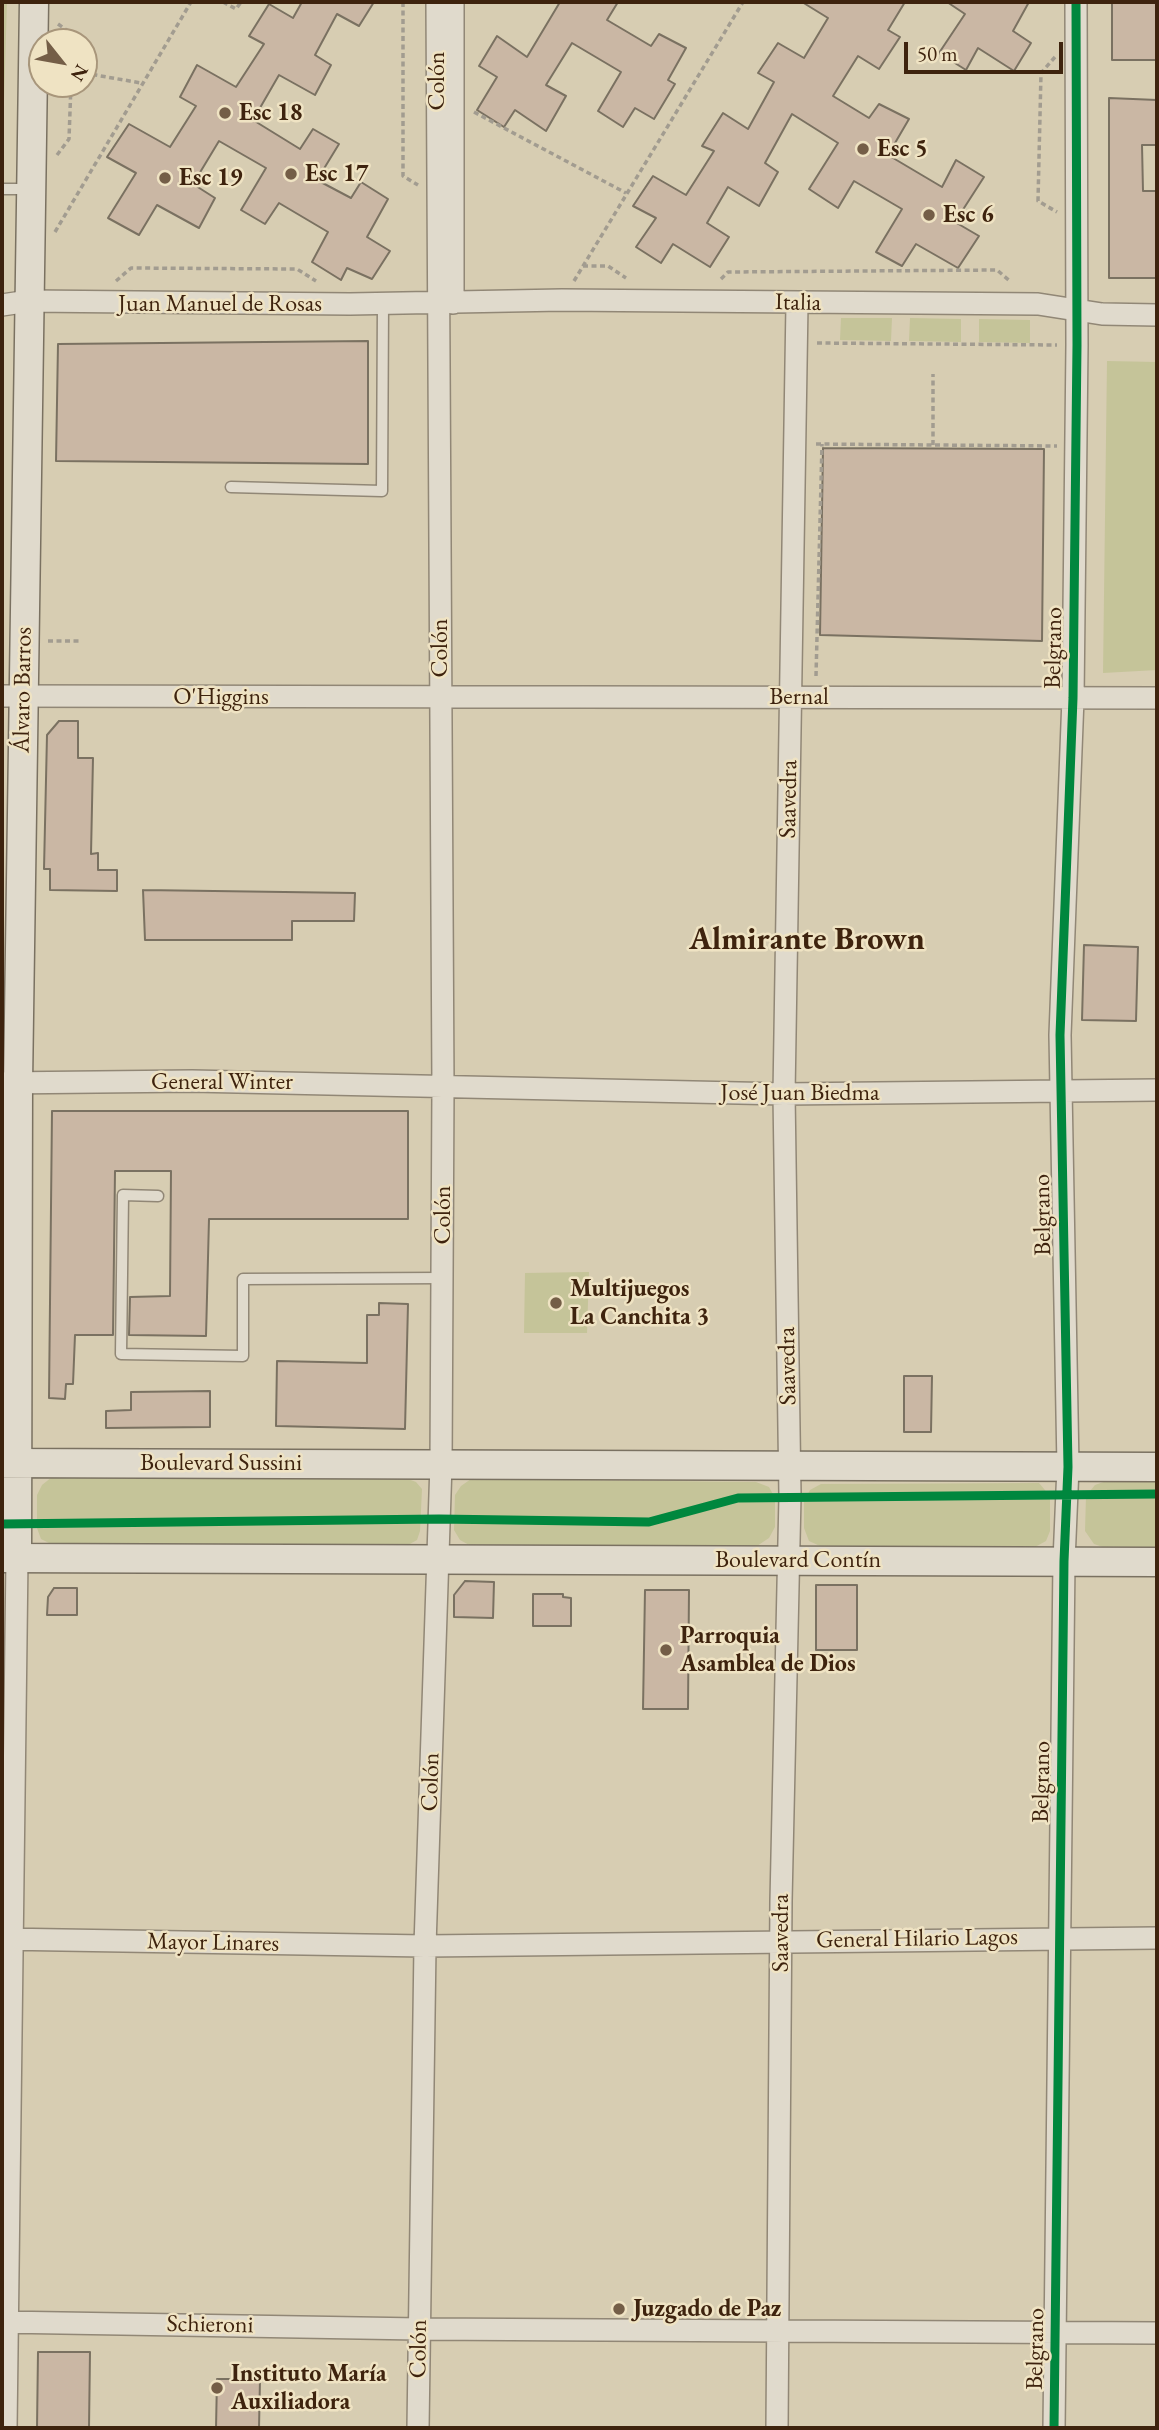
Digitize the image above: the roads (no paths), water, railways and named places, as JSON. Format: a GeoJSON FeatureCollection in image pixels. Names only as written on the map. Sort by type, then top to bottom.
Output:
{"type":"FeatureCollection","features":[{"type":"Feature","properties":{"kind":"main road","name":"Álvaro Barros"},"geometry":{"type":"LineString","coordinates":[[9,1558],[12,696],[24,642],[34,2]]}},
{"type":"Feature","properties":{"kind":"main road","name":"Boulevard Sussini"},"geometry":{"type":"LineString","coordinates":[[10,1463],[441,1464]]}},
{"type":"Feature","properties":{"kind":"main road"},"geometry":{"type":"LineString","coordinates":[[441,1464],[1157,1466]]}},
{"type":"Feature","properties":{"kind":"main road"},"geometry":{"type":"LineString","coordinates":[[9,1558],[439,1561]]}},
{"type":"Feature","properties":{"kind":"main road","name":"Boulevard Contín"},"geometry":{"type":"LineString","coordinates":[[439,1561],[1157,1562]]}},
{"type":"Feature","properties":{"kind":"street","name":"Colón"},"geometry":{"type":"LineString","coordinates":[[418,2428],[425,1946],[441,1464],[443,1086],[440,696],[446,303],[453,100],[445,32],[437,2]]}},
{"type":"Feature","properties":{"kind":"street","name":"Colón"},"geometry":{"type":"LineString","coordinates":[[446,303],[437,197],[445,32],[453,2]]}},
{"type":"Feature","properties":{"kind":"street","name":"Belgrano"},"geometry":{"type":"LineString","coordinates":[[1054,2428],[1064,1561],[1068,1466],[1060,1092],[1073,698],[1077,345],[1074,221],[1076,2]]}},
{"type":"Feature","properties":{"kind":"street","name":"Italia"},"geometry":{"type":"LineString","coordinates":[[446,303],[562,300],[1038,304],[1102,314],[1157,315]]}},
{"type":"Feature","properties":{"kind":"street","name":"Juan Manuel de Rosas"},"geometry":{"type":"LineString","coordinates":[[2,305],[29,301],[446,303]]}},
{"type":"Feature","properties":{"kind":"street","name":"Saavedra"},"geometry":{"type":"LineString","coordinates":[[778,2428],[781,1941],[790,1467],[784,1094],[797,303]]}},
{"type":"Feature","properties":{"kind":"street","name":"O'Higgins"},"geometry":{"type":"LineString","coordinates":[[12,696],[440,696]]}},
{"type":"Feature","properties":{"kind":"street","name":"Bernal"},"geometry":{"type":"LineString","coordinates":[[440,696],[1157,698]]}},
{"type":"Feature","properties":{"kind":"street","name":"General Winter"},"geometry":{"type":"LineString","coordinates":[[10,1083],[192,1081],[443,1086]]}},
{"type":"Feature","properties":{"kind":"street","name":"José Juan Biedma"},"geometry":{"type":"LineString","coordinates":[[443,1086],[784,1094],[1157,1090]]}},
{"type":"Feature","properties":{"kind":"street","name":"Álvaro Barros"},"geometry":{"type":"LineString","coordinates":[[6,2428],[4,2322],[9,1558]]}},
{"type":"Feature","properties":{"kind":"street","name":"General Hilario Lagos"},"geometry":{"type":"LineString","coordinates":[[425,1946],[1157,1938]]}},
{"type":"Feature","properties":{"kind":"street","name":"Mayor Linares"},"geometry":{"type":"LineString","coordinates":[[7,1940],[425,1946]]}},
{"type":"Feature","properties":{"kind":"street","name":"Schieroni"},"geometry":{"type":"LineString","coordinates":[[4,2322],[419,2329],[1157,2333]]}},
{"type":"Feature","properties":{"kind":"lane"},"geometry":{"type":"LineString","coordinates":[[2,189],[31,189]]}},
{"type":"Feature","properties":{"kind":"lane"},"geometry":{"type":"LineString","coordinates":[[231,486],[382,491],[383,303]]}},
{"type":"Feature","properties":{"kind":"lane"},"geometry":{"type":"LineString","coordinates":[[158,1196],[123,1195],[121,1354],[243,1356],[243,1279],[442,1278]]}},
{"type":"Feature","properties":{"kind":"place","name":"Esc 18"},"geometry":{"type":"Point","coordinates":[225,113]}},
{"type":"Feature","properties":{"kind":"place","name":"Esc 5"},"geometry":{"type":"Point","coordinates":[863,149]}},
{"type":"Feature","properties":{"kind":"place","name":"Esc 17"},"geometry":{"type":"Point","coordinates":[291,174]}},
{"type":"Feature","properties":{"kind":"place","name":"Esc 19"},"geometry":{"type":"Point","coordinates":[165,178]}},
{"type":"Feature","properties":{"kind":"place","name":"Esc 6"},"geometry":{"type":"Point","coordinates":[929,215]}},
{"type":"Feature","properties":{"kind":"place","name":"Multijuegos La Canchita 3"},"geometry":{"type":"Point","coordinates":[556,1303]}},
{"type":"Feature","properties":{"kind":"place","name":"Parroquia Asamblea de Dios"},"geometry":{"type":"Point","coordinates":[666,1650]}},
{"type":"Feature","properties":{"kind":"place","name":"Juzgado de Paz"},"geometry":{"type":"Point","coordinates":[619,2309]}},
{"type":"Feature","properties":{"kind":"place","name":"Instituto María Auxiliadora"},"geometry":{"type":"Point","coordinates":[217,2388]}},
{"type":"Feature","properties":{"kind":"district","name":"Almirante Brown"},"geometry":{"type":"Point","coordinates":[807,940]}}]}
